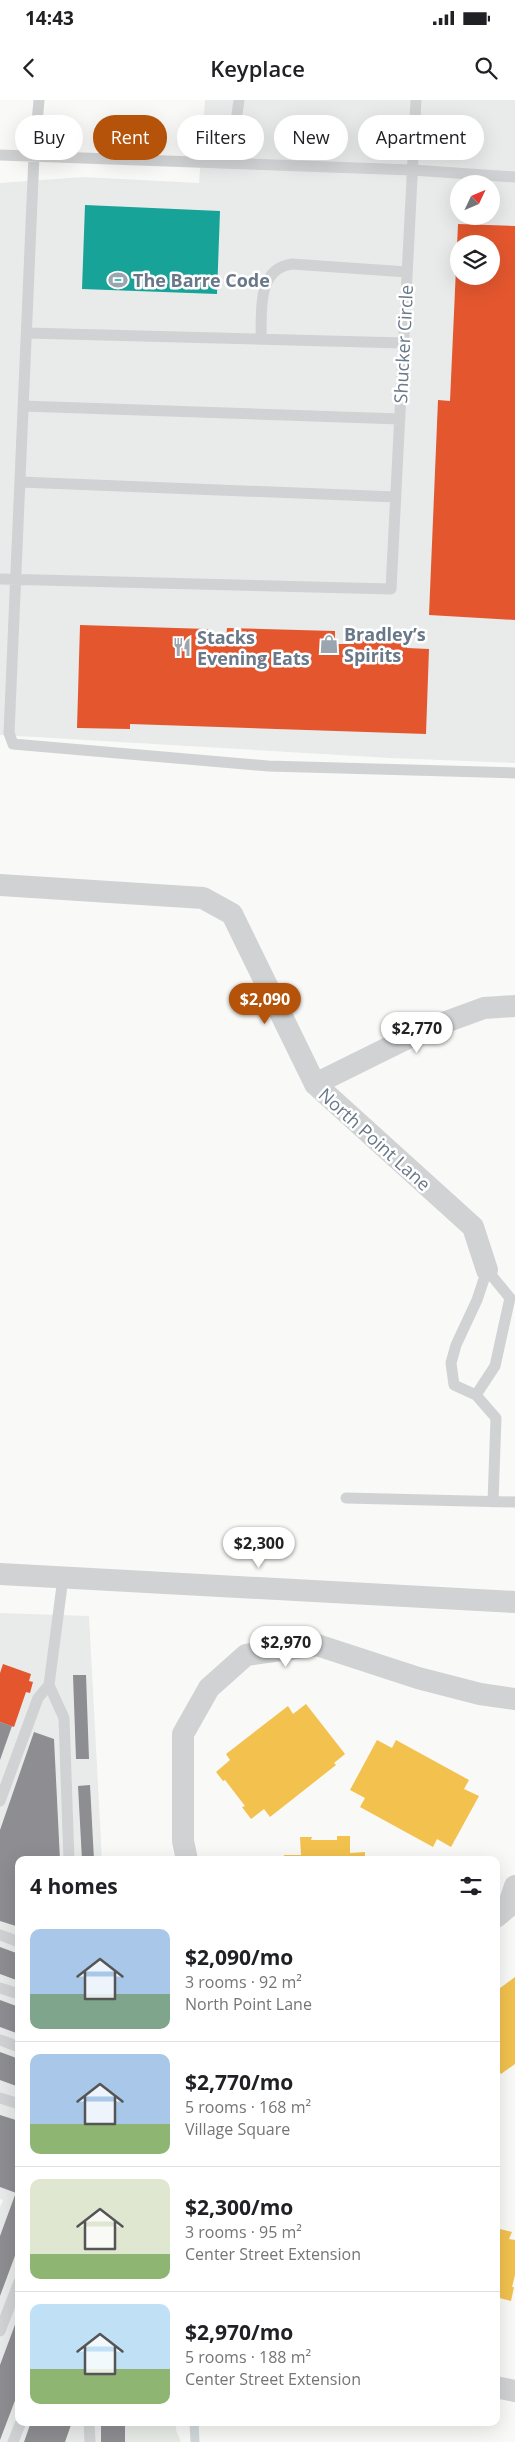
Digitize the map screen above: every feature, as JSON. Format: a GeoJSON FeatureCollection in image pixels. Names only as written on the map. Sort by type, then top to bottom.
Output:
{"type":"FeatureCollection","features":[{"type":"Feature","properties":{"kind":"street","name":"North Point Lane"},"geometry":{"type":"LineString","coordinates":[[0,885],[203,898],[232,914],[315,1084],[473,1227],[487,1270]]}},
{"type":"Feature","properties":{"kind":"street"},"geometry":{"type":"LineString","coordinates":[[315,1084],[418,1033],[484,1008],[515,1006]]}},
{"type":"Feature","properties":{"kind":"street"},"geometry":{"type":"LineString","coordinates":[[0,1574],[515,1602]]}},
{"type":"Feature","properties":{"kind":"street"},"geometry":{"type":"LineString","coordinates":[[186,1856],[183,1841],[183,1734],[208,1688],[246,1655],[317,1645],[418,1678],[480,1694],[515,1699]]}},
{"type":"Feature","properties":{"kind":"street"},"geometry":{"type":"LineString","coordinates":[[500,1914],[508,1907],[515,1886]]}},
{"type":"Feature","properties":{"kind":"street"},"geometry":{"type":"LineString","coordinates":[[500,2388],[515,2391]]}},
{"type":"Feature","properties":{"kind":"lane"},"geometry":{"type":"LineString","coordinates":[[38,115],[39,100]]}},
{"type":"Feature","properties":{"kind":"lane"},"geometry":{"type":"LineString","coordinates":[[230,163],[239,100]]}},
{"type":"Feature","properties":{"kind":"lane","name":"Shucker Circle"},"geometry":{"type":"LineString","coordinates":[[16,579],[392,589],[416,100]]}},
{"type":"Feature","properties":{"kind":"lane"},"geometry":{"type":"LineString","coordinates":[[0,155],[15,155]]}},
{"type":"Feature","properties":{"kind":"lane"},"geometry":{"type":"LineString","coordinates":[[83,158],[412,170],[515,177]]}},
{"type":"Feature","properties":{"kind":"lane"},"geometry":{"type":"LineString","coordinates":[[12,744],[9,733],[6,674],[16,579],[34,160]]}},
{"type":"Feature","properties":{"kind":"lane"},"geometry":{"type":"LineString","coordinates":[[260,339],[264,286],[274,272],[283,266],[407,272]]}},
{"type":"Feature","properties":{"kind":"lane"},"geometry":{"type":"LineString","coordinates":[[27,333],[403,343]]}},
{"type":"Feature","properties":{"kind":"lane"},"geometry":{"type":"LineString","coordinates":[[24,406],[400,419]]}},
{"type":"Feature","properties":{"kind":"lane"},"geometry":{"type":"LineString","coordinates":[[20,482],[396,496]]}},
{"type":"Feature","properties":{"kind":"lane"},"geometry":{"type":"LineString","coordinates":[[0,578],[16,579]]}},
{"type":"Feature","properties":{"kind":"lane"},"geometry":{"type":"LineString","coordinates":[[0,743],[268,766],[515,773]]}},
{"type":"Feature","properties":{"kind":"lane"},"geometry":{"type":"LineString","coordinates":[[476,1395],[495,1366],[510,1298],[487,1270]]}},
{"type":"Feature","properties":{"kind":"lane"},"geometry":{"type":"LineString","coordinates":[[487,1270],[477,1300],[456,1345],[450,1363],[454,1385],[476,1395],[496,1418],[493,1502]]}},
{"type":"Feature","properties":{"kind":"lane"},"geometry":{"type":"LineString","coordinates":[[346,1498],[515,1502]]}},
{"type":"Feature","properties":{"kind":"lane"},"geometry":{"type":"LineString","coordinates":[[63,1578],[49,1685],[64,1718],[69,1856]]}},
{"type":"Feature","properties":{"kind":"lane"},"geometry":{"type":"LineString","coordinates":[[0,1801],[38,1698],[49,1685]]}},
{"type":"Feature","properties":{"kind":"lane"},"geometry":{"type":"LineString","coordinates":[[0,1936],[15,1941]]}},
{"type":"Feature","properties":{"kind":"lane"},"geometry":{"type":"LineString","coordinates":[[0,1988],[15,1993]]}},
{"type":"Feature","properties":{"kind":"lane"},"geometry":{"type":"LineString","coordinates":[[0,2040],[15,2046]]}},
{"type":"Feature","properties":{"kind":"lane"},"geometry":{"type":"LineString","coordinates":[[0,2098],[15,2103]]}},
{"type":"Feature","properties":{"kind":"lane"},"geometry":{"type":"LineString","coordinates":[[0,2331],[15,2292]]}},
{"type":"Feature","properties":{"kind":"lane"},"geometry":{"type":"LineString","coordinates":[[14,2442],[20,2426]]}},
{"type":"Feature","properties":{"kind":"lane"},"geometry":{"type":"LineString","coordinates":[[89,2426],[90,2442]]}},
{"type":"Feature","properties":{"kind":"shaded area"},"geometry":{"type":"Polygon","coordinates":[[[205,100],[515,100],[515,763],[390,758],[0,735],[0,183],[83,177],[199,183],[201,160],[264,160],[264,115],[204,115],[205,100]]]}},
{"type":"Feature","properties":{"kind":"shaded area"},"geometry":{"type":"Polygon","coordinates":[[[0,1613],[89,1616],[102,1856],[15,1856],[15,2426],[134,2426],[135,2442],[0,2442],[0,2207],[3,2200],[0,2199],[0,1613]]]}},
{"type":"Feature","properties":{"kind":"shaded area"},"geometry":{"type":"Polygon","coordinates":[[[127,2426],[176,2426],[181,2442],[128,2442],[127,2426]]]}},
{"type":"Feature","properties":{"kind":"building: Homes"},"geometry":{"type":"Polygon","coordinates":[[[306,1704],[345,1754],[334,1763],[336,1765],[270,1817],[264,1809],[251,1819],[242,1807],[245,1806],[225,1780],[223,1781],[216,1772],[230,1760],[226,1754],[288,1706],[293,1714],[306,1704]]]}},
{"type":"Feature","properties":{"kind":"building: Homes"},"geometry":{"type":"Polygon","coordinates":[[[377,1740],[392,1748],[396,1740],[469,1780],[464,1789],[479,1796],[451,1847],[437,1839],[433,1847],[360,1807],[365,1798],[350,1790],[377,1740]]]}},
{"type":"Feature","properties":{"kind":"building: Homes"},"geometry":{"type":"Polygon","coordinates":[[[337,1836],[350,1836],[350,1853],[365,1852],[365,1856],[284,1856],[301,1855],[300,1837],[312,1837],[311,1840],[337,1840],[337,1836]]]}},
{"type":"Feature","properties":{"kind":"building: Homes"},"geometry":{"type":"Polygon","coordinates":[[[515,1977],[515,2064],[501,2074],[500,2073],[500,1988],[515,1977]]]}},
{"type":"Feature","properties":{"kind":"building: Homes"},"geometry":{"type":"Polygon","coordinates":[[[500,2229],[512,2232],[509,2239],[515,2240],[515,2275],[511,2301],[500,2298],[500,2229]]]}},
{"type":"Feature","properties":{"kind":"building: Shops"},"geometry":{"type":"Polygon","coordinates":[[[458,225],[515,226],[515,620],[429,615],[438,400],[450,401],[455,285],[500,285],[500,235],[458,235],[458,225]]]}},
{"type":"Feature","properties":{"kind":"building: Shops"},"geometry":{"type":"Polygon","coordinates":[[[80,625],[208,629],[207,639],[226,640],[227,628],[335,631],[335,644],[354,644],[354,636],[407,638],[407,648],[429,649],[426,734],[130,724],[130,729],[77,728],[80,625]]]}},
{"type":"Feature","properties":{"kind":"building: Shops"},"geometry":{"type":"Polygon","coordinates":[[[3,1664],[31,1674],[29,1681],[33,1682],[30,1693],[26,1692],[14,1727],[0,1722],[0,1673],[3,1664]]]}},
{"type":"Feature","properties":{"kind":"building: Public"},"geometry":{"type":"Polygon","coordinates":[[[85,205],[220,211],[217,294],[82,289],[85,205]]]}},
{"type":"Feature","properties":{"kind":"building: Industry"},"geometry":{"type":"Polygon","coordinates":[[[73,1675],[86,1675],[89,1759],[76,1759],[73,1675]]]}},
{"type":"Feature","properties":{"kind":"building: Industry"},"geometry":{"type":"Polygon","coordinates":[[[0,1722],[12,1726],[0,1760],[0,1722]]]}},
{"type":"Feature","properties":{"kind":"building: Industry"},"geometry":{"type":"Polygon","coordinates":[[[34,1732],[54,1739],[60,1856],[15,1856],[15,1926],[0,1921],[0,1830],[34,1732]]]}},
{"type":"Feature","properties":{"kind":"building: Industry"},"geometry":{"type":"Polygon","coordinates":[[[90,1785],[94,1856],[82,1856],[78,1786],[90,1785]]]}},
{"type":"Feature","properties":{"kind":"building: Industry"},"geometry":{"type":"Polygon","coordinates":[[[0,1947],[15,1953],[15,1980],[0,1974],[0,1947]]]}},
{"type":"Feature","properties":{"kind":"building: Industry"},"geometry":{"type":"Polygon","coordinates":[[[0,2000],[15,2006],[15,2033],[0,2027],[0,2000]]]}},
{"type":"Feature","properties":{"kind":"building: Industry"},"geometry":{"type":"Polygon","coordinates":[[[0,2052],[15,2058],[15,2086],[0,2080],[0,2052]]]}},
{"type":"Feature","properties":{"kind":"building: Industry"},"geometry":{"type":"Polygon","coordinates":[[[0,2115],[15,2120],[15,2193],[0,2187],[0,2115]]]}},
{"type":"Feature","properties":{"kind":"building: Industry"},"geometry":{"type":"Polygon","coordinates":[[[15,2195],[15,2256],[0,2296],[0,2236],[15,2195]]]}},
{"type":"Feature","properties":{"kind":"building: Industry"},"geometry":{"type":"Polygon","coordinates":[[[15,2325],[15,2401],[0,2440],[0,2365],[15,2325]]]}},
{"type":"Feature","properties":{"kind":"building: Industry"},"geometry":{"type":"Polygon","coordinates":[[[30,2426],[71,2426],[65,2442],[24,2442],[30,2426]]]}},
{"type":"Feature","properties":{"kind":"building: Industry"},"geometry":{"type":"Polygon","coordinates":[[[101,2426],[125,2426],[125,2442],[101,2442],[101,2426]]]}},
{"type":"Feature","properties":{"kind":"waterway"},"geometry":{"type":"LineString","coordinates":[[194,2426],[195,2442]]}},
{"type":"Feature","properties":{"kind":"place","name":"The Barre Code"},"geometry":{"type":"Point","coordinates":[118,280]}},
{"type":"Feature","properties":{"kind":"place","name":"Bradley’s Spirits"},"geometry":{"type":"Point","coordinates":[329,644]}},
{"type":"Feature","properties":{"kind":"place","name":"Stacks Evening Eats"},"geometry":{"type":"Point","coordinates":[182,647]}}]}
